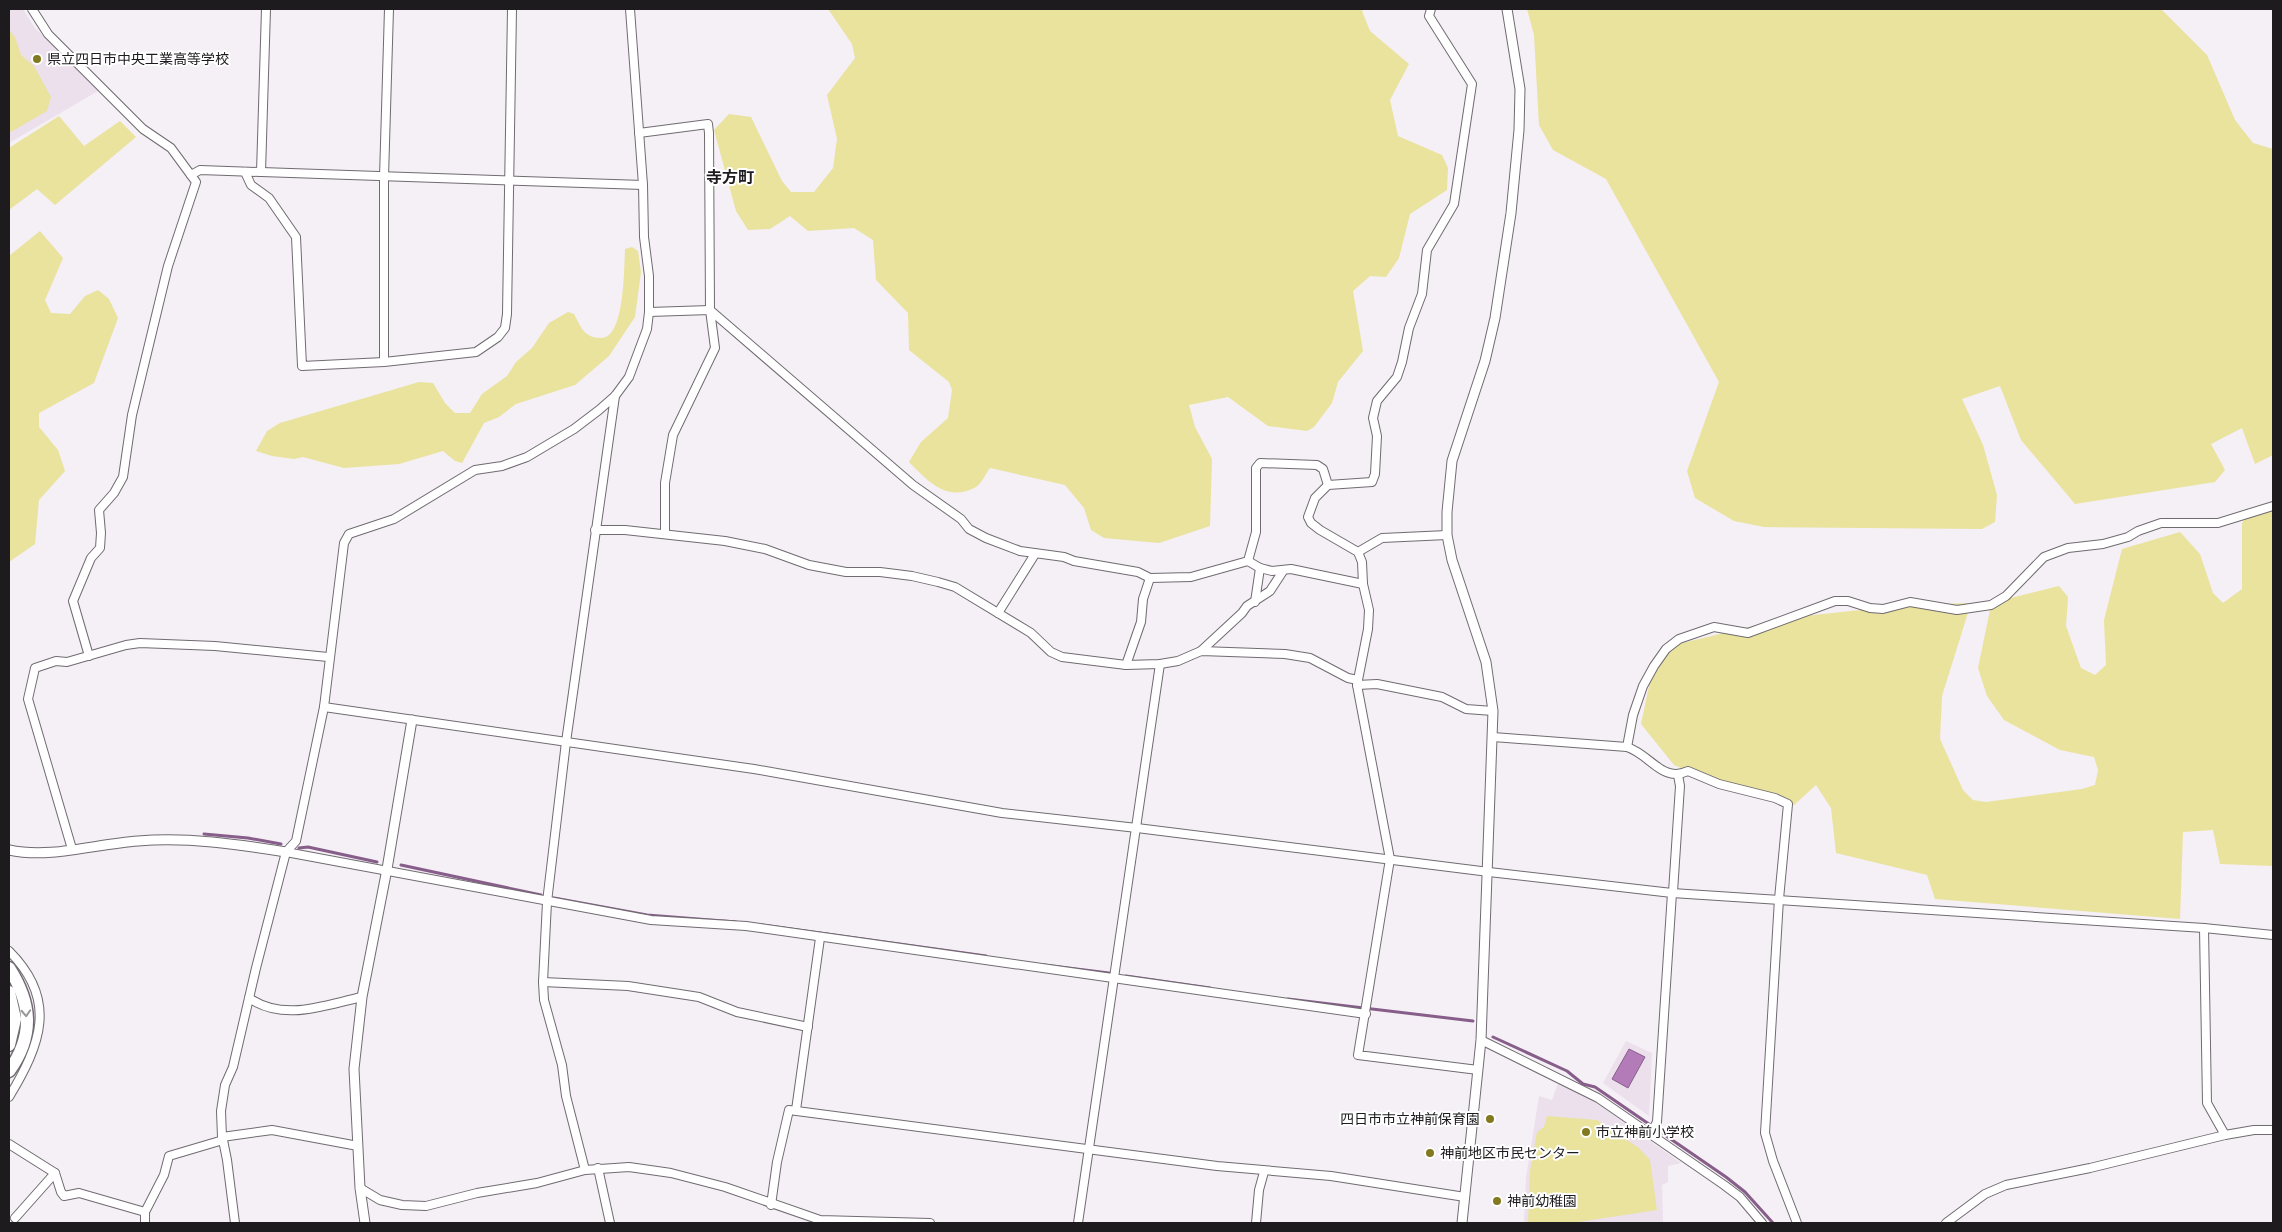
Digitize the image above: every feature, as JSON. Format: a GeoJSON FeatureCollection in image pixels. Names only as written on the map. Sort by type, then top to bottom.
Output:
{"type":"FeatureCollection","features":[{"type":"Feature","properties":{"kind":"highway"},"geometry":{"type":"LineString","coordinates":[[9,968],[26,1005],[27,1025],[24,1042],[18,1058],[9,1071]]}},
{"type":"Feature","properties":{"kind":"highway"},"geometry":{"type":"LineString","coordinates":[[9,992],[15,1019],[9,1045]]}},
{"type":"Feature","properties":{"kind":"street"},"geometry":{"type":"LineString","coordinates":[[32,9],[48,34],[143,130],[171,148],[196,182],[168,266],[132,415],[122,476],[114,493],[99,510],[100,548],[91,558],[73,601],[89,656]]}},
{"type":"Feature","properties":{"kind":"street"},"geometry":{"type":"LineString","coordinates":[[261,172],[266,9]]}},
{"type":"Feature","properties":{"kind":"street"},"geometry":{"type":"LineString","coordinates":[[384,361],[384,177],[389,9]]}},
{"type":"Feature","properties":{"kind":"street"},"geometry":{"type":"LineString","coordinates":[[245,172],[251,184],[269,198],[296,237],[302,366],[384,361],[476,352],[498,337],[505,328],[507,314],[512,9]]}},
{"type":"Feature","properties":{"kind":"street"},"geometry":{"type":"LineString","coordinates":[[235,1223],[228,1160],[223,1139],[221,1111],[225,1085],[233,1067],[286,852],[296,841],[324,707],[328,656],[341,577],[344,543],[349,534],[394,519],[475,470],[502,466],[527,457],[574,429],[615,396],[629,377],[647,329],[649,276],[644,237],[643,185],[630,9]]}},
{"type":"Feature","properties":{"kind":"street"},"geometry":{"type":"LineString","coordinates":[[1431,9],[1429,16],[1472,84],[1454,204],[1427,250],[1422,294],[1408,328],[1402,362],[1397,377],[1377,401],[1373,418],[1377,436],[1372,482],[1328,485],[1315,498],[1308,517],[1311,524],[1358,552],[1362,562],[1363,584],[1368,610],[1368,629],[1358,683],[1390,859],[1358,1054],[1478,1070]]}},
{"type":"Feature","properties":{"kind":"street"},"geometry":{"type":"LineString","coordinates":[[1462,1223],[1481,1040],[1489,872],[1493,711],[1486,662],[1452,560],[1447,535],[1447,504],[1452,461],[1485,361],[1495,318],[1516,167],[1520,89],[1507,9]]}},
{"type":"Feature","properties":{"kind":"street"},"geometry":{"type":"LineString","coordinates":[[639,133],[708,124],[710,310],[715,348],[672,435],[665,483],[665,534]]}},
{"type":"Feature","properties":{"kind":"street"},"geometry":{"type":"LineString","coordinates":[[191,175],[200,170],[643,185]]}},
{"type":"Feature","properties":{"kind":"street"},"geometry":{"type":"LineString","coordinates":[[649,312],[710,310],[913,485],[961,519],[969,529],[986,538],[1020,551],[1064,557],[1074,561],[1138,572],[1150,578],[1191,577],[1248,561],[1260,568],[1272,571],[1291,569],[1363,584]]}},
{"type":"Feature","properties":{"kind":"street"},"geometry":{"type":"LineString","coordinates":[[585,1170],[566,1096],[562,1065],[544,1000],[543,982],[547,902],[566,742],[615,396]]}},
{"type":"Feature","properties":{"kind":"street"},"geometry":{"type":"LineString","coordinates":[[1248,561],[1256,532],[1256,468],[1260,463],[1317,465],[1323,469],[1328,485]]}},
{"type":"Feature","properties":{"kind":"street"},"geometry":{"type":"LineString","coordinates":[[1627,748],[1640,693],[1654,666],[1666,649],[1690,634],[1714,627],[1748,633],[1835,601],[1848,601],[1870,608],[1883,609],[1910,602],[1957,610],[1991,605],[2006,596],[2044,556],[2068,548],[2103,544],[2128,537],[2138,531],[2161,523],[2226,522],[2273,506]]}},
{"type":"Feature","properties":{"kind":"street"},"geometry":{"type":"LineString","coordinates":[[595,530],[626,530],[665,534],[765,549],[808,566],[846,572],[904,575],[955,586],[1031,633],[1051,652],[1062,657],[1126,665],[1178,662],[1201,651],[1242,613],[1247,606],[1270,591],[1283,571]]}},
{"type":"Feature","properties":{"kind":"street"},"geometry":{"type":"LineString","coordinates":[[1358,552],[1382,538],[1447,535]]}},
{"type":"Feature","properties":{"kind":"street"},"geometry":{"type":"LineString","coordinates":[[998,613],[1035,554]]}},
{"type":"Feature","properties":{"kind":"street"},"geometry":{"type":"LineString","coordinates":[[1255,602],[1260,568]]}},
{"type":"Feature","properties":{"kind":"street"},"geometry":{"type":"LineString","coordinates":[[1126,665],[1140,622],[1143,598],[1150,578]]}},
{"type":"Feature","properties":{"kind":"street"},"geometry":{"type":"LineString","coordinates":[[72,849],[28,699],[35,668],[56,661],[67,662],[126,645],[140,643],[215,646],[328,656]]}},
{"type":"Feature","properties":{"kind":"street"},"geometry":{"type":"LineString","coordinates":[[1201,651],[1285,654],[1310,658],[1358,683],[1377,684],[1442,697],[1466,708],[1493,711]]}},
{"type":"Feature","properties":{"kind":"street"},"geometry":{"type":"LineString","coordinates":[[1078,1223],[1160,664]]}},
{"type":"Feature","properties":{"kind":"street"},"geometry":{"type":"LineString","coordinates":[[324,707],[754,769],[1002,814],[1137,828],[1489,872],[1673,892],[2204,928],[2273,935]]}},
{"type":"Feature","properties":{"kind":"street"},"geometry":{"type":"LineString","coordinates":[[365,1223],[360,1188],[354,1069],[362,997],[388,869],[412,720]]}},
{"type":"Feature","properties":{"kind":"street"},"geometry":{"type":"LineString","coordinates":[[1493,736],[1636,750],[1670,775],[1678,776],[1688,771],[1719,784],[1775,798],[1788,804],[1779,900],[1765,1132],[1773,1161],[1797,1223]]}},
{"type":"Feature","properties":{"kind":"street"},"geometry":{"type":"LineString","coordinates":[[1651,1133],[1657,1122],[1680,786],[1678,776]]}},
{"type":"Feature","properties":{"kind":"street"},"geometry":{"type":"LineString","coordinates":[[9,850],[41,853],[175,838],[226,842],[388,869],[547,902],[651,920],[746,926],[1366,1014]]}},
{"type":"Feature","properties":{"kind":"street"},"geometry":{"type":"LineString","coordinates":[[2204,928],[2207,1103],[2225,1135]]}},
{"type":"Feature","properties":{"kind":"street"},"geometry":{"type":"LineString","coordinates":[[796,1110],[820,938]]}},
{"type":"Feature","properties":{"kind":"street"},"geometry":{"type":"LineString","coordinates":[[9,950],[20,962],[34,988],[39,1007],[40,1025],[31,1059],[9,1097]]}},
{"type":"Feature","properties":{"kind":"street"},"geometry":{"type":"LineString","coordinates":[[543,982],[628,986],[699,997],[737,1012],[808,1027]]}},
{"type":"Feature","properties":{"kind":"street"},"geometry":{"type":"LineString","coordinates":[[249,998],[260,1006],[279,1011],[294,1012],[362,997]]}},
{"type":"Feature","properties":{"kind":"street"},"geometry":{"type":"LineString","coordinates":[[1481,1040],[1598,1098],[1651,1133],[1659,1141],[1740,1197],[1762,1223]]}},
{"type":"Feature","properties":{"kind":"street"},"geometry":{"type":"LineString","coordinates":[[771,1205],[777,1162],[789,1110],[1264,1172],[1331,1176],[1466,1197]]}},
{"type":"Feature","properties":{"kind":"street"},"geometry":{"type":"LineString","coordinates":[[145,1223],[145,1212],[164,1175],[169,1156],[223,1139],[272,1130],[358,1146]]}},
{"type":"Feature","properties":{"kind":"street"},"geometry":{"type":"LineString","coordinates":[[1946,1223],[1985,1194],[2006,1185],[2090,1168],[2225,1135],[2254,1130],[2273,1130]]}},
{"type":"Feature","properties":{"kind":"street"},"geometry":{"type":"LineString","coordinates":[[9,1144],[55,1173],[64,1196],[79,1193],[145,1212]]}},
{"type":"Feature","properties":{"kind":"street"},"geometry":{"type":"LineString","coordinates":[[360,1188],[380,1200],[402,1205],[426,1206],[477,1193],[537,1184],[585,1170],[628,1167],[671,1173],[725,1188],[820,1220],[930,1223]]}},
{"type":"Feature","properties":{"kind":"street"},"geometry":{"type":"LineString","coordinates":[[598,1168],[610,1223]]}},
{"type":"Feature","properties":{"kind":"street"},"geometry":{"type":"LineString","coordinates":[[1256,1223],[1258,1190],[1264,1172]]}},
{"type":"Feature","properties":{"kind":"street"},"geometry":{"type":"LineString","coordinates":[[15,1218],[55,1173]]}},
{"type":"Feature","properties":{"kind":"shaded area","name":"県立四日市中央工業高等学校"},"geometry":{"type":"Polygon","coordinates":[[[9,9],[23,9],[34,27],[98,91],[9,143],[9,9]]]}},
{"type":"Feature","properties":{"kind":"shaded area"},"geometry":{"type":"Polygon","coordinates":[[[828,9],[1364,9],[1362,11],[1370,31],[1409,64],[1390,100],[1398,136],[1442,155],[1448,168],[1447,190],[1410,214],[1399,258],[1386,277],[1370,276],[1353,291],[1363,351],[1338,382],[1332,403],[1314,427],[1307,431],[1268,426],[1228,397],[1189,405],[1195,427],[1212,459],[1210,526],[1159,543],[1104,538],[1091,530],[1084,508],[1065,485],[990,468],[976,487],[956,493],[939,488],[923,476],[909,462],[921,442],[948,418],[952,390],[949,382],[909,350],[908,313],[876,280],[873,240],[854,228],[808,231],[790,216],[770,229],[748,230],[736,211],[714,130],[729,114],[751,117],[782,181],[791,192],[814,192],[833,168],[837,139],[827,95],[855,58],[852,44],[828,9]]]}},
{"type":"Feature","properties":{"kind":"shaded area"},"geometry":{"type":"Polygon","coordinates":[[[1527,9],[2161,9],[2207,55],[2235,120],[2253,143],[2273,149],[2273,455],[2255,464],[2242,428],[2211,444],[2225,470],[2215,482],[2075,504],[2021,440],[2000,386],[1962,399],[1983,445],[1997,495],[1995,522],[1982,529],[1764,527],[1734,521],[1695,498],[1687,471],[1719,382],[1606,179],[1553,150],[1539,125],[1534,35],[1527,9]]]}},
{"type":"Feature","properties":{"kind":"shaded area"},"geometry":{"type":"Polygon","coordinates":[[[9,30],[15,37],[21,55],[34,66],[51,97],[47,111],[9,133],[9,30]]]}},
{"type":"Feature","properties":{"kind":"shaded area"},"geometry":{"type":"Polygon","coordinates":[[[59,116],[84,146],[120,121],[136,137],[55,205],[37,189],[9,210],[9,148],[59,116]]]}},
{"type":"Feature","properties":{"kind":"shaded area"},"geometry":{"type":"Polygon","coordinates":[[[40,231],[63,258],[45,300],[51,313],[70,314],[85,296],[98,290],[109,299],[118,318],[94,383],[39,413],[39,427],[58,450],[65,471],[39,500],[35,544],[9,562],[9,256],[40,231]]]}},
{"type":"Feature","properties":{"kind":"shaded area"},"geometry":{"type":"Polygon","coordinates":[[[632,247],[638,251],[641,272],[635,317],[609,356],[575,385],[516,404],[499,417],[484,423],[462,463],[455,461],[443,451],[399,464],[344,468],[303,457],[294,459],[272,456],[256,451],[267,431],[280,423],[419,382],[433,383],[445,403],[455,413],[470,413],[482,394],[507,376],[516,362],[532,348],[549,323],[568,312],[574,314],[587,334],[595,338],[609,335],[615,327],[622,301],[625,249],[632,247]]]}},
{"type":"Feature","properties":{"kind":"shaded area"},"geometry":{"type":"Polygon","coordinates":[[[2273,506],[2273,866],[2220,864],[2213,830],[2183,832],[2180,919],[1935,899],[1927,875],[1836,853],[1831,808],[1816,785],[1794,805],[1717,783],[1674,765],[1641,724],[1653,667],[1674,645],[1786,618],[1907,605],[1971,603],[1942,696],[1940,739],[1963,790],[1973,800],[1986,802],[2082,789],[2095,785],[2098,770],[2094,757],[2060,750],[2004,720],[1987,696],[1978,668],[1990,610],[2002,600],[2059,586],[2068,597],[2066,626],[2081,668],[2095,675],[2106,665],[2104,620],[2122,549],[2180,532],[2200,554],[2213,593],[2223,603],[2242,589],[2242,523],[2251,511],[2273,506]]]}},
{"type":"Feature","properties":{"kind":"shaded area","name":"市立神前小学校"},"geometry":{"type":"Polygon","coordinates":[[[1626,1041],[1652,1053],[1649,1116],[1603,1083],[1626,1041]]]}},
{"type":"Feature","properties":{"kind":"shaded area"},"geometry":{"type":"Polygon","coordinates":[[[1629,1049],[1645,1057],[1628,1088],[1612,1079],[1629,1049]]]}},
{"type":"Feature","properties":{"kind":"shaded area","name":"市立神前小学校"},"geometry":{"type":"Polygon","coordinates":[[[1559,1081],[1595,1102],[1681,1163],[1668,1166],[1668,1182],[1662,1185],[1663,1223],[1524,1223],[1526,1178],[1539,1096],[1552,1100],[1559,1081]]]}},
{"type":"Feature","properties":{"kind":"shaded area","name":"市立神前小学校"},"geometry":{"type":"Polygon","coordinates":[[[1547,1116],[1597,1120],[1639,1148],[1650,1160],[1657,1210],[1572,1223],[1528,1223],[1530,1171],[1537,1132],[1544,1127],[1547,1116]]]}},
{"type":"Feature","properties":{"kind":"waterway"},"geometry":{"type":"LineString","coordinates":[[204,834],[248,838],[281,844]]}},
{"type":"Feature","properties":{"kind":"waterway"},"geometry":{"type":"LineString","coordinates":[[299,848],[308,847],[377,862]]}},
{"type":"Feature","properties":{"kind":"waterway"},"geometry":{"type":"LineString","coordinates":[[401,865],[541,895]]}},
{"type":"Feature","properties":{"kind":"waterway"},"geometry":{"type":"LineString","coordinates":[[554,898],[647,915],[736,922]]}},
{"type":"Feature","properties":{"kind":"waterway"},"geometry":{"type":"LineString","coordinates":[[762,925],[986,956]]}},
{"type":"Feature","properties":{"kind":"waterway"},"geometry":{"type":"LineString","coordinates":[[1044,965],[1109,973]]}},
{"type":"Feature","properties":{"kind":"waterway"},"geometry":{"type":"LineString","coordinates":[[1126,976],[1210,988]]}},
{"type":"Feature","properties":{"kind":"waterway"},"geometry":{"type":"LineString","coordinates":[[1288,999],[1473,1021]]}},
{"type":"Feature","properties":{"kind":"waterway"},"geometry":{"type":"LineString","coordinates":[[1493,1037],[1567,1071],[1583,1084],[1595,1087],[1726,1177],[1745,1192],[1773,1223]]}},
{"type":"Feature","properties":{"kind":"place","name":"県立四日市中央工業高等学校"},"geometry":{"type":"Point","coordinates":[37,59]}},
{"type":"Feature","properties":{"kind":"place","name":"四日市市立神前保育園"},"geometry":{"type":"Point","coordinates":[1490,1119]}},
{"type":"Feature","properties":{"kind":"place","name":"市立神前小学校"},"geometry":{"type":"Point","coordinates":[1586,1132]}},
{"type":"Feature","properties":{"kind":"place","name":"神前地区市民センター"},"geometry":{"type":"Point","coordinates":[1430,1153]}},
{"type":"Feature","properties":{"kind":"place","name":"神前幼稚園"},"geometry":{"type":"Point","coordinates":[1497,1201]}},
{"type":"Feature","properties":{"kind":"district","name":"寺方町"},"geometry":{"type":"Point","coordinates":[730,177]}}]}
